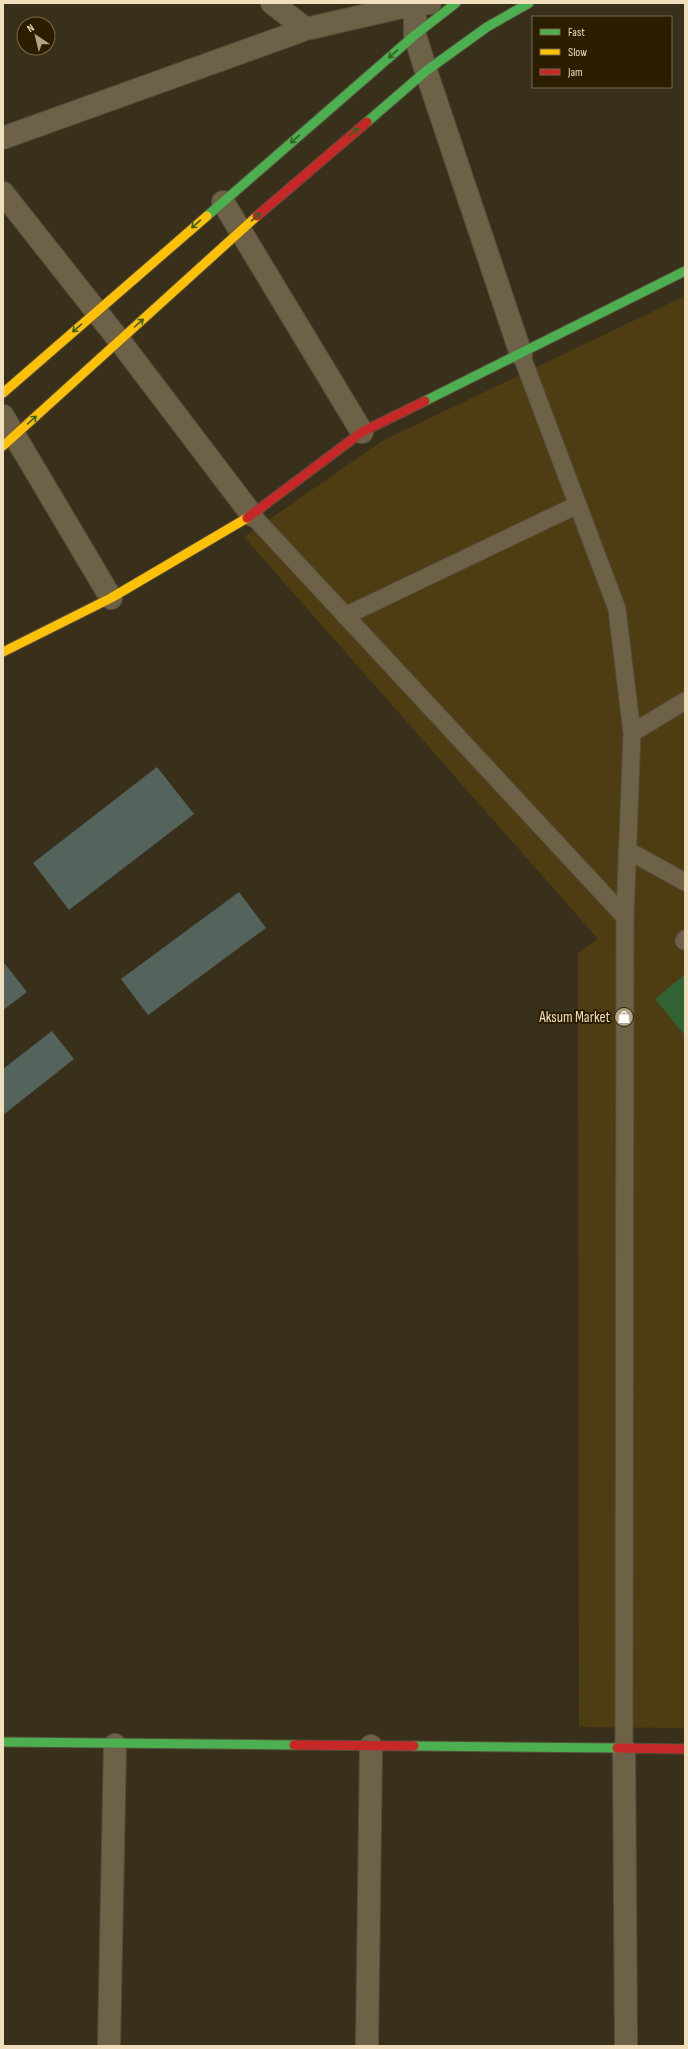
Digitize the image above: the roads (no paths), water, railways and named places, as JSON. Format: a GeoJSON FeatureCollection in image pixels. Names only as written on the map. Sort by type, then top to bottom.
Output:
{"type":"FeatureCollection","features":[{"type":"Feature","properties":{"kind":"street"},"geometry":{"type":"LineString","coordinates":[[272,3],[306,29]]}},
{"type":"Feature","properties":{"kind":"street"},"geometry":{"type":"LineString","coordinates":[[3,138],[306,29],[420,3],[415,35],[521,354]]}},
{"type":"Feature","properties":{"kind":"street"},"geometry":{"type":"LineString","coordinates":[[3,393],[415,35],[456,3]]}},
{"type":"Feature","properties":{"kind":"street"},"geometry":{"type":"LineString","coordinates":[[9,441],[240,231],[426,71],[487,27],[529,3]]}},
{"type":"Feature","properties":{"kind":"street"},"geometry":{"type":"LineString","coordinates":[[3,193],[119,340],[252,515]]}},
{"type":"Feature","properties":{"kind":"street"},"geometry":{"type":"LineString","coordinates":[[223,202],[362,432]]}},
{"type":"Feature","properties":{"kind":"street"},"geometry":{"type":"LineString","coordinates":[[3,652],[111,598],[252,515],[362,432],[685,271]]}},
{"type":"Feature","properties":{"kind":"street"},"geometry":{"type":"LineString","coordinates":[[3,416],[9,441],[111,598]]}},
{"type":"Feature","properties":{"kind":"street"},"geometry":{"type":"LineString","coordinates":[[3,1742],[116,1745],[685,1749]]}},
{"type":"Feature","properties":{"kind":"street"},"geometry":{"type":"LineString","coordinates":[[109,2046],[116,1745]]}},
{"type":"Feature","properties":{"kind":"street"},"geometry":{"type":"LineString","coordinates":[[366,2046],[371,1746]]}},
{"type":"Feature","properties":{"kind":"street"},"geometry":{"type":"LineString","coordinates":[[624,1749],[626,2046]]}},
{"type":"Feature","properties":{"kind":"lane"},"geometry":{"type":"LineString","coordinates":[[521,354],[617,609],[632,733],[624,916],[624,1749]]}},
{"type":"Feature","properties":{"kind":"lane"},"geometry":{"type":"LineString","coordinates":[[345,616],[577,504]]}},
{"type":"Feature","properties":{"kind":"lane"},"geometry":{"type":"LineString","coordinates":[[252,515],[624,916]]}},
{"type":"Feature","properties":{"kind":"lane"},"geometry":{"type":"LineString","coordinates":[[632,733],[685,701]]}},
{"type":"Feature","properties":{"kind":"lane"},"geometry":{"type":"LineString","coordinates":[[627,850],[685,882]]}},
{"type":"Feature","properties":{"kind":"place","name":"Aksum Market"},"geometry":{"type":"Point","coordinates":[624,1017]}}]}
